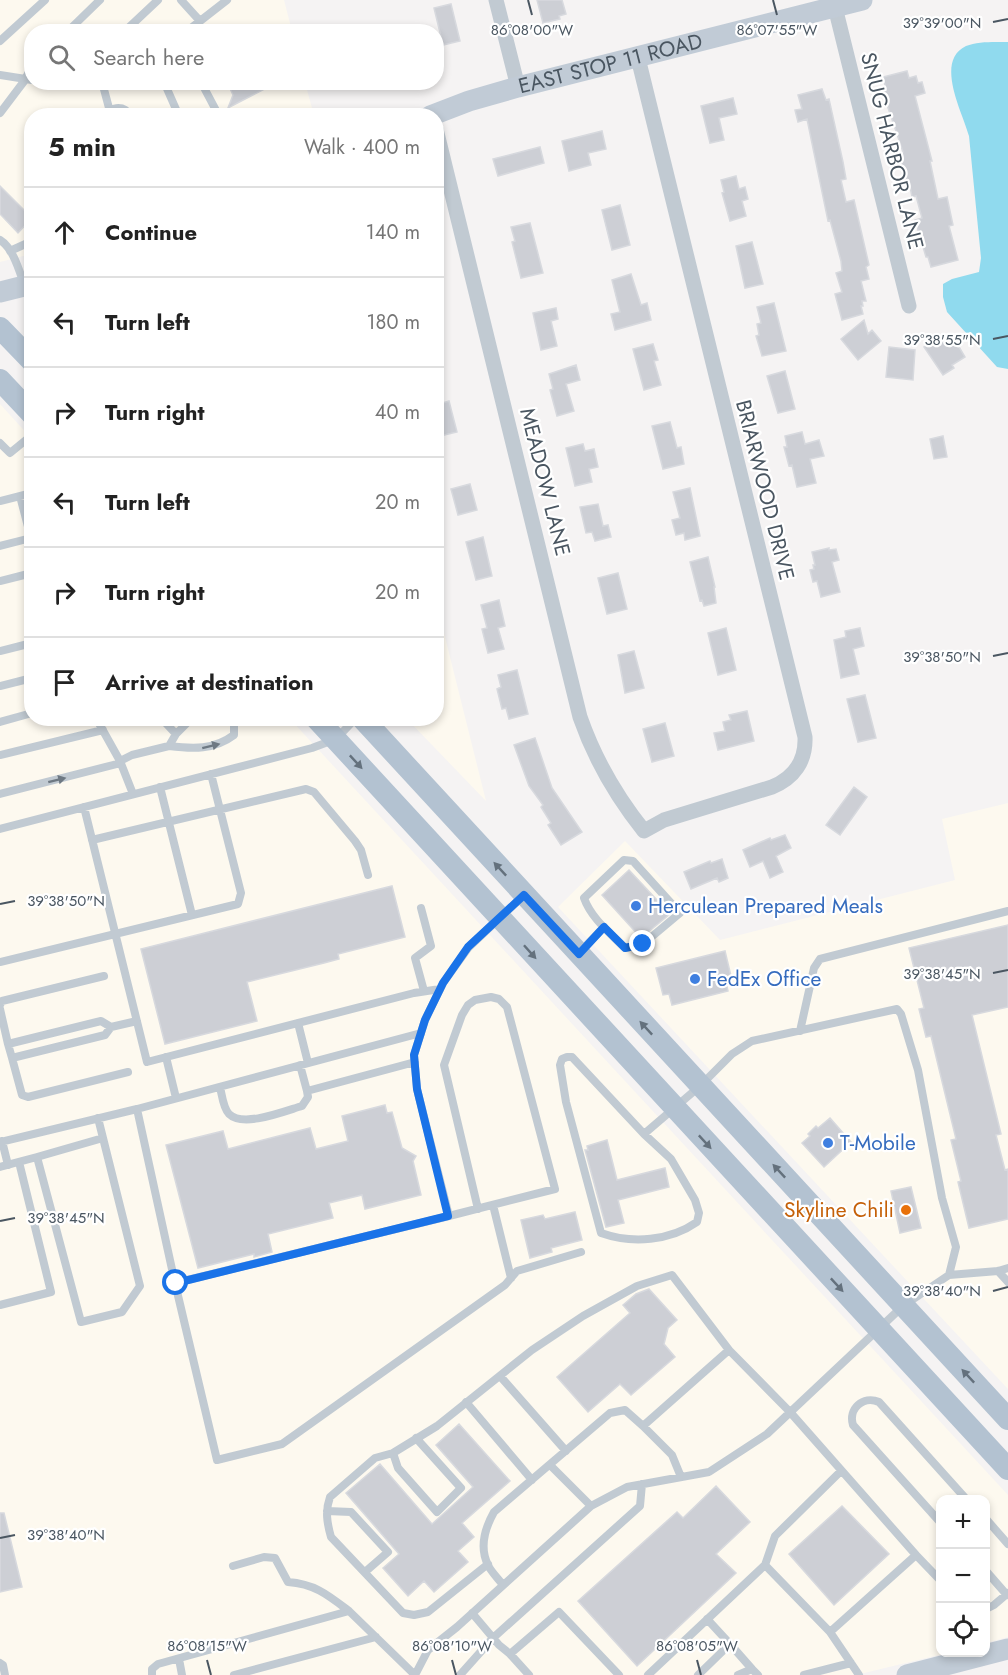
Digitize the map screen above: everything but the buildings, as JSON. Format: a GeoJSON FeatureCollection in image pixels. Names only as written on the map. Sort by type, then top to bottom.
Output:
{"type":"FeatureCollection","features":[{"type":"Feature","properties":{"kind":"main road","name":"EAST STOP 11 ROAD"},"geometry":{"type":"LineString","coordinates":[[444,114],[469,101],[518,87],[638,58],[835,3],[862,0]]}},
{"type":"Feature","properties":{"kind":"main road"},"geometry":{"type":"LineString","coordinates":[[0,292],[24,286]]}},
{"type":"Feature","properties":{"kind":"main road"},"geometry":{"type":"LineString","coordinates":[[0,327],[24,352]]}},
{"type":"Feature","properties":{"kind":"main road"},"geometry":{"type":"LineString","coordinates":[[0,380],[24,406]]}},
{"type":"Feature","properties":{"kind":"main road"},"geometry":{"type":"LineString","coordinates":[[323,726],[1008,1468]]}},
{"type":"Feature","properties":{"kind":"main road"},"geometry":{"type":"LineString","coordinates":[[369,726],[1008,1419]]}},
{"type":"Feature","properties":{"kind":"main road"},"geometry":{"type":"LineString","coordinates":[[907,1675],[1008,1649]]}},
{"type":"Feature","properties":{"kind":"street"},"geometry":{"type":"LineString","coordinates":[[496,0],[518,87]]}},
{"type":"Feature","properties":{"kind":"street","name":"SNUG HARBOR LANE"},"geometry":{"type":"LineString","coordinates":[[835,3],[909,306]]}},
{"type":"Feature","properties":{"kind":"street","name":"BRIARWOOD DRIVE"},"geometry":{"type":"LineString","coordinates":[[638,58],[804,731],[805,744],[798,769],[784,782],[664,820],[644,831]]}},
{"type":"Feature","properties":{"kind":"street","name":"MEADOW LANE"},"geometry":{"type":"LineString","coordinates":[[444,164],[580,717],[604,774],[644,831]]}},
{"type":"Feature","properties":{"kind":"lane"},"geometry":{"type":"LineString","coordinates":[[0,41],[45,0]]}},
{"type":"Feature","properties":{"kind":"lane"},"geometry":{"type":"LineString","coordinates":[[75,24],[100,0]]}},
{"type":"Feature","properties":{"kind":"lane"},"geometry":{"type":"LineString","coordinates":[[132,24],[158,0]]}},
{"type":"Feature","properties":{"kind":"lane"},"geometry":{"type":"LineString","coordinates":[[181,0],[200,21]]}},
{"type":"Feature","properties":{"kind":"lane"},"geometry":{"type":"LineString","coordinates":[[196,24],[227,0]]}},
{"type":"Feature","properties":{"kind":"lane"},"geometry":{"type":"LineString","coordinates":[[0,75],[24,79]]}},
{"type":"Feature","properties":{"kind":"lane"},"geometry":{"type":"LineString","coordinates":[[0,113],[24,84]]}},
{"type":"Feature","properties":{"kind":"lane"},"geometry":{"type":"LineString","coordinates":[[104,90],[109,108],[122,108]]}},
{"type":"Feature","properties":{"kind":"lane"},"geometry":{"type":"LineString","coordinates":[[168,90],[175,108]]}},
{"type":"Feature","properties":{"kind":"lane"},"geometry":{"type":"LineString","coordinates":[[205,90],[215,108]]}},
{"type":"Feature","properties":{"kind":"lane"},"geometry":{"type":"LineString","coordinates":[[0,95],[10,99]]}},
{"type":"Feature","properties":{"kind":"lane"},"geometry":{"type":"LineString","coordinates":[[0,240],[5,243],[24,278]]}},
{"type":"Feature","properties":{"kind":"lane"},"geometry":{"type":"LineString","coordinates":[[10,251],[24,245]]}},
{"type":"Feature","properties":{"kind":"lane"},"geometry":{"type":"LineString","coordinates":[[0,443],[10,453],[24,442]]}},
{"type":"Feature","properties":{"kind":"lane"},"geometry":{"type":"LineString","coordinates":[[0,501],[24,495]]}},
{"type":"Feature","properties":{"kind":"lane"},"geometry":{"type":"LineString","coordinates":[[20,496],[24,512]]}},
{"type":"Feature","properties":{"kind":"lane"},"geometry":{"type":"LineString","coordinates":[[0,546],[24,541]]}},
{"type":"Feature","properties":{"kind":"lane"},"geometry":{"type":"LineString","coordinates":[[0,581],[24,575]]}},
{"type":"Feature","properties":{"kind":"lane"},"geometry":{"type":"LineString","coordinates":[[0,651],[24,645]]}},
{"type":"Feature","properties":{"kind":"lane"},"geometry":{"type":"LineString","coordinates":[[0,686],[24,680]]}},
{"type":"Feature","properties":{"kind":"lane"},"geometry":{"type":"LineString","coordinates":[[0,722],[24,715]]}},
{"type":"Feature","properties":{"kind":"lane"},"geometry":{"type":"LineString","coordinates":[[101,726],[120,762],[133,794]]}},
{"type":"Feature","properties":{"kind":"lane"},"geometry":{"type":"LineString","coordinates":[[168,726],[176,734]]}},
{"type":"Feature","properties":{"kind":"lane"},"geometry":{"type":"LineString","coordinates":[[169,746],[184,726]]}},
{"type":"Feature","properties":{"kind":"lane"},"geometry":{"type":"LineString","coordinates":[[0,794],[120,762],[132,755],[169,746],[199,749],[224,743],[234,735],[234,726]]}},
{"type":"Feature","properties":{"kind":"lane"},"geometry":{"type":"LineString","coordinates":[[0,828],[312,748],[336,740],[349,726]]}},
{"type":"Feature","properties":{"kind":"lane"},"geometry":{"type":"LineString","coordinates":[[0,755],[103,730]]}},
{"type":"Feature","properties":{"kind":"lane"},"geometry":{"type":"LineString","coordinates":[[0,962],[238,904],[241,893],[211,774]]}},
{"type":"Feature","properties":{"kind":"lane"},"geometry":{"type":"LineString","coordinates":[[160,787],[192,915]]}},
{"type":"Feature","properties":{"kind":"lane"},"geometry":{"type":"LineString","coordinates":[[92,840],[306,789],[314,792],[361,850],[368,874]]}},
{"type":"Feature","properties":{"kind":"lane"},"geometry":{"type":"LineString","coordinates":[[84,807],[147,1062],[424,991],[440,989]]}},
{"type":"Feature","properties":{"kind":"lane"},"geometry":{"type":"LineString","coordinates":[[624,860],[633,861],[680,913],[643,944],[625,948],[604,927],[587,907],[584,898],[624,860]]}},
{"type":"Feature","properties":{"kind":"lane"},"geometry":{"type":"LineString","coordinates":[[448,1216],[417,1089],[414,1055],[440,989],[468,947],[524,895]]}},
{"type":"Feature","properties":{"kind":"lane"},"geometry":{"type":"LineString","coordinates":[[421,908],[431,946],[415,958],[424,991]]}},
{"type":"Feature","properties":{"kind":"lane"},"geometry":{"type":"LineString","coordinates":[[800,1031],[814,968],[820,959],[1008,911]]}},
{"type":"Feature","properties":{"kind":"lane"},"geometry":{"type":"LineString","coordinates":[[579,954],[604,927]]}},
{"type":"Feature","properties":{"kind":"lane"},"geometry":{"type":"LineString","coordinates":[[104,976],[2,1001],[0,1007],[8,1044],[22,1095],[27,1097],[128,1072]]}},
{"type":"Feature","properties":{"kind":"lane"},"geometry":{"type":"LineString","coordinates":[[176,1283],[478,1209],[555,1189],[507,1007],[499,999],[491,997],[475,1000],[468,1005],[462,1015],[444,1065],[478,1209]]}},
{"type":"Feature","properties":{"kind":"lane"},"geometry":{"type":"LineString","coordinates":[[644,1134],[700,1086],[732,1054],[752,1041],[897,1009],[901,1014],[918,1070],[942,1198],[956,1247],[949,1275]]}},
{"type":"Feature","properties":{"kind":"lane"},"geometry":{"type":"LineString","coordinates":[[8,1044],[101,1021],[111,1027]]}},
{"type":"Feature","properties":{"kind":"lane"},"geometry":{"type":"LineString","coordinates":[[12,1058],[105,1035],[111,1027],[136,1021]]}},
{"type":"Feature","properties":{"kind":"lane"},"geometry":{"type":"LineString","coordinates":[[220,1087],[227,1112],[236,1119],[249,1120],[302,1106],[308,1097],[298,1023]]}},
{"type":"Feature","properties":{"kind":"lane"},"geometry":{"type":"LineString","coordinates":[[103,1138],[4,1166],[1,1142],[137,1109],[421,1033]]}},
{"type":"Feature","properties":{"kind":"lane"},"geometry":{"type":"LineString","coordinates":[[166,1057],[176,1098]]}},
{"type":"Feature","properties":{"kind":"lane"},"geometry":{"type":"LineString","coordinates":[[572,1057],[644,1134],[671,1159],[695,1200],[699,1213],[697,1222],[684,1231],[652,1239],[626,1238],[601,1233],[566,1102],[560,1071],[562,1059],[572,1057]]}},
{"type":"Feature","properties":{"kind":"lane"},"geometry":{"type":"LineString","coordinates":[[307,1091],[415,1062]]}},
{"type":"Feature","properties":{"kind":"lane"},"geometry":{"type":"LineString","coordinates":[[137,1109],[217,1460],[282,1444],[506,1285],[518,1271],[581,1252]]}},
{"type":"Feature","properties":{"kind":"lane"},"geometry":{"type":"LineString","coordinates":[[37,1157],[81,1322],[122,1312],[140,1286],[98,1118]]}},
{"type":"Feature","properties":{"kind":"lane"},"geometry":{"type":"LineString","coordinates":[[0,1305],[51,1292],[19,1162]]}},
{"type":"Feature","properties":{"kind":"lane"},"geometry":{"type":"LineString","coordinates":[[493,1205],[511,1278]]}},
{"type":"Feature","properties":{"kind":"lane"},"geometry":{"type":"LineString","coordinates":[[233,1566],[264,1557],[275,1558],[288,1582],[305,1583],[321,1590],[349,1611],[415,1675],[428,1650],[591,1506],[627,1487],[709,1472],[767,1434],[903,1306],[949,1275],[998,1271],[1008,1268]]}},
{"type":"Feature","properties":{"kind":"lane"},"geometry":{"type":"LineString","coordinates":[[998,1271],[1008,1282]]}},
{"type":"Feature","properties":{"kind":"lane"},"geometry":{"type":"LineString","coordinates":[[488,1564],[428,1612],[414,1615],[404,1613],[331,1537],[326,1523],[330,1497],[375,1458],[393,1452],[437,1426],[532,1350],[583,1316],[636,1287],[672,1275],[729,1350],[789,1412],[936,1576]]}},
{"type":"Feature","properties":{"kind":"lane"},"geometry":{"type":"LineString","coordinates":[[643,1426],[729,1350]]}},
{"type":"Feature","properties":{"kind":"lane"},"geometry":{"type":"LineString","coordinates":[[500,1376],[566,1451]]}},
{"type":"Feature","properties":{"kind":"lane"},"geometry":{"type":"LineString","coordinates":[[936,1517],[854,1425],[851,1417],[853,1411],[867,1400],[872,1399],[879,1402],[963,1495]]}},
{"type":"Feature","properties":{"kind":"lane"},"geometry":{"type":"LineString","coordinates":[[466,1402],[532,1480]]}},
{"type":"Feature","properties":{"kind":"lane"},"geometry":{"type":"LineString","coordinates":[[503,1584],[488,1564],[484,1546],[485,1528],[494,1512],[610,1413],[625,1410],[643,1426],[672,1455],[681,1477]]}},
{"type":"Feature","properties":{"kind":"lane"},"geometry":{"type":"LineString","coordinates":[[393,1452],[398,1468],[436,1512],[461,1488],[416,1438]]}},
{"type":"Feature","properties":{"kind":"lane"},"geometry":{"type":"LineString","coordinates":[[550,1465],[591,1506]]}},
{"type":"Feature","properties":{"kind":"lane"},"geometry":{"type":"LineString","coordinates":[[648,1675],[765,1565],[775,1536],[841,1471]]}},
{"type":"Feature","properties":{"kind":"lane"},"geometry":{"type":"LineString","coordinates":[[460,1675],[493,1638],[640,1506],[642,1484]]}},
{"type":"Feature","properties":{"kind":"lane"},"geometry":{"type":"LineString","coordinates":[[327,1511],[351,1512],[388,1552],[365,1572]]}},
{"type":"Feature","properties":{"kind":"lane"},"geometry":{"type":"LineString","coordinates":[[990,1524],[1008,1544]]}},
{"type":"Feature","properties":{"kind":"lane"},"geometry":{"type":"LineString","coordinates":[[830,1632],[916,1555]]}},
{"type":"Feature","properties":{"kind":"lane"},"geometry":{"type":"LineString","coordinates":[[765,1565],[830,1632],[859,1675]]}},
{"type":"Feature","properties":{"kind":"lane"},"geometry":{"type":"LineString","coordinates":[[990,1575],[1007,1594],[990,1607]]}},
{"type":"Feature","properties":{"kind":"lane"},"geometry":{"type":"LineString","coordinates":[[152,1675],[152,1669],[158,1664],[349,1611]]}},
{"type":"Feature","properties":{"kind":"lane"},"geometry":{"type":"LineString","coordinates":[[510,1654],[559,1612],[619,1675]]}},
{"type":"Feature","properties":{"kind":"lane"},"geometry":{"type":"LineString","coordinates":[[472,1613],[529,1675]]}},
{"type":"Feature","properties":{"kind":"lane"},"geometry":{"type":"LineString","coordinates":[[707,1619],[755,1672]]}},
{"type":"Feature","properties":{"kind":"lane"},"geometry":{"type":"LineString","coordinates":[[234,1675],[376,1637]]}},
{"type":"Feature","properties":{"kind":"lane"},"geometry":{"type":"LineString","coordinates":[[698,1675],[730,1644]]}},
{"type":"Feature","properties":{"kind":"lane"},"geometry":{"type":"LineString","coordinates":[[179,1659],[182,1675]]}},
{"type":"Feature","properties":{"kind":"lane"},"geometry":{"type":"LineString","coordinates":[[0,1663],[3,1665],[5,1675]]}},
{"type":"Feature","properties":{"kind":"lane"},"geometry":{"type":"LineString","coordinates":[[804,1675],[851,1663]]}},
{"type":"Feature","properties":{"kind":"lane"},"geometry":{"type":"LineString","coordinates":[[738,1675],[755,1672]]}},
{"type":"Feature","properties":{"kind":"shaded area"},"geometry":{"type":"Polygon","coordinates":[[[0,0],[284,0],[290,24],[24,24],[24,90],[307,90],[312,108],[24,108],[24,256],[0,262],[0,0]]]}},
{"type":"Feature","properties":{"kind":"shaded area"},"geometry":{"type":"Polygon","coordinates":[[[0,404],[24,430],[24,726],[296,726],[1008,1495],[1008,1637],[990,1642],[990,1495],[936,1495],[936,1656],[856,1675],[0,1675],[0,404]]]}},
{"type":"Feature","properties":{"kind":"shaded area"},"geometry":{"type":"Polygon","coordinates":[[[444,633],[486,801],[414,726],[444,726],[444,633]]]}},
{"type":"Feature","properties":{"kind":"shaded area"},"geometry":{"type":"Polygon","coordinates":[[[1008,803],[1008,1389],[558,907],[625,841],[720,940],[955,880],[942,819],[1008,803]]]}},
{"type":"Feature","properties":{"kind":"water"},"geometry":{"type":"Polygon","coordinates":[[[1008,42],[1008,369],[997,367],[947,312],[943,297],[943,284],[952,279],[979,272],[981,258],[969,136],[953,88],[952,63],[957,53],[971,44],[1008,42]]]}},
{"type":"Feature","properties":{"kind":"place","name":"Herculean Prepared Meals"},"geometry":{"type":"Point","coordinates":[636,906]}},
{"type":"Feature","properties":{"kind":"place","name":"FedEx Office"},"geometry":{"type":"Point","coordinates":[695,979]}},
{"type":"Feature","properties":{"kind":"place","name":"T-Mobile"},"geometry":{"type":"Point","coordinates":[828,1143]}},
{"type":"Feature","properties":{"kind":"place","name":"Skyline Chili"},"geometry":{"type":"Point","coordinates":[906,1210]}},
{"type":"Feature","properties":{"kind":"route"},"geometry":{"type":"LineString","coordinates":[[176,1283],[448,1216],[417,1089],[414,1055],[425,1020],[443,983],[468,947],[524,895],[579,954],[604,927],[625,948],[643,944]]}}]}
